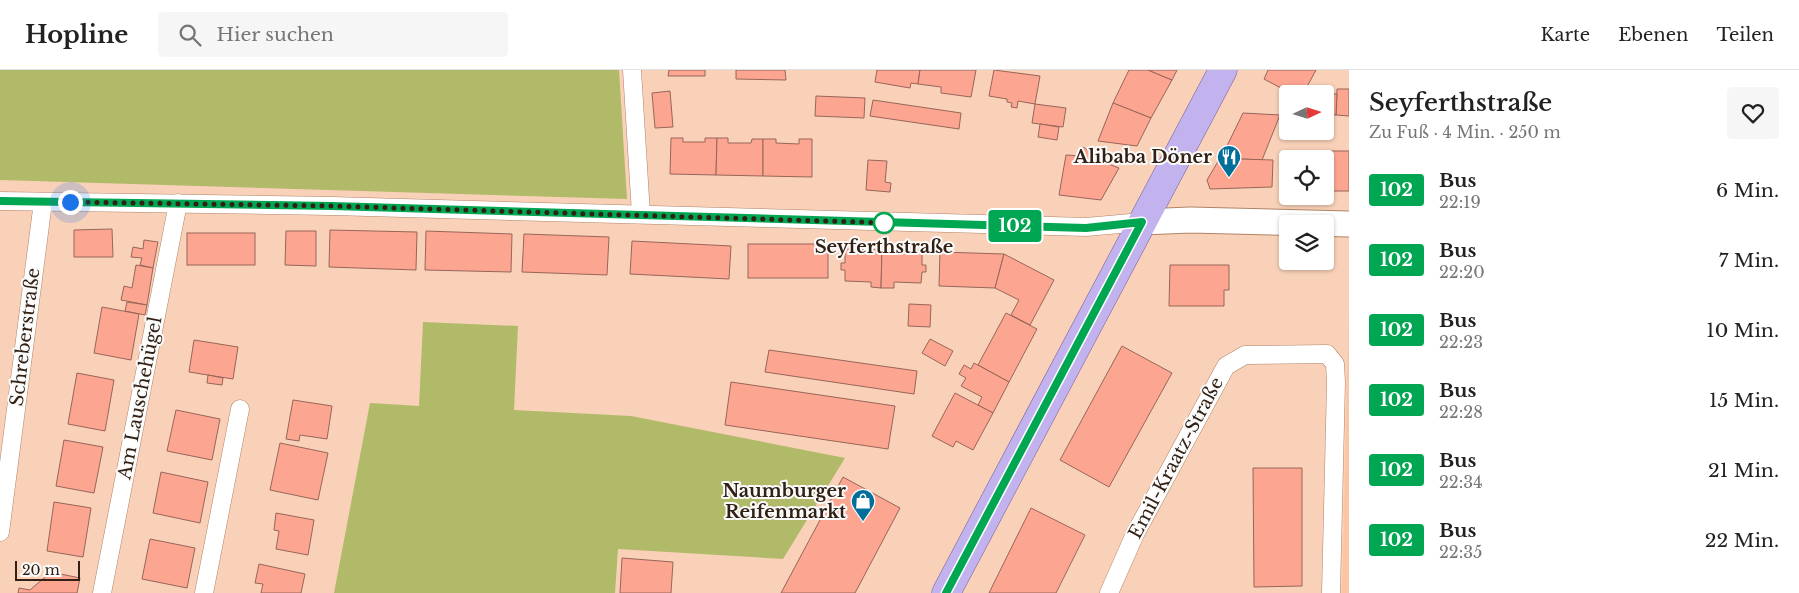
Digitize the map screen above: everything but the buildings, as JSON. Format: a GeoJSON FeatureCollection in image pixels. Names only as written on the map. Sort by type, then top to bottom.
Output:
{"type":"FeatureCollection","features":[{"type":"Feature","properties":{"kind":"main road"},"geometry":{"type":"LineString","coordinates":[[946,593],[1222,70]]}},
{"type":"Feature","properties":{"kind":"main road"},"geometry":{"type":"LineString","coordinates":[[1142,222],[1190,220],[1349,224]]}},
{"type":"Feature","properties":{"kind":"street"},"geometry":{"type":"LineString","coordinates":[[632,70],[641,214]]}},
{"type":"Feature","properties":{"kind":"street"},"geometry":{"type":"LineString","coordinates":[[0,201],[178,203],[641,214],[1086,228],[1142,222]]}},
{"type":"Feature","properties":{"kind":"street","name":"Schreberstraße"},"geometry":{"type":"LineString","coordinates":[[0,532],[43,202]]}},
{"type":"Feature","properties":{"kind":"street","name":"Am Lauschehügel"},"geometry":{"type":"LineString","coordinates":[[102,593],[178,203]]}},
{"type":"Feature","properties":{"kind":"street","name":"Emil-Kraatz-Straße"},"geometry":{"type":"LineString","coordinates":[[1109,593],[1135,534],[1226,366],[1245,355],[1327,354],[1335,364],[1336,382],[1332,593]]}},
{"type":"Feature","properties":{"kind":"street"},"geometry":{"type":"LineString","coordinates":[[204,593],[240,409]]}},
{"type":"Feature","properties":{"kind":"shaded area"},"geometry":{"type":"Polygon","coordinates":[[[1349,299],[1349,593],[1342,593],[1344,511],[1349,299]]]}},
{"type":"Feature","properties":{"kind":"green space"},"geometry":{"type":"Polygon","coordinates":[[[0,70],[619,70],[627,199],[0,180],[0,70]]]}},
{"type":"Feature","properties":{"kind":"green space"},"geometry":{"type":"Polygon","coordinates":[[[423,322],[518,326],[514,410],[631,416],[845,458],[783,559],[618,549],[615,593],[334,593],[370,403],[419,406],[423,322]]]}},
{"type":"Feature","properties":{"kind":"bus line","name":"102"},"geometry":{"type":"LineString","coordinates":[[0,201],[332,206],[1086,228],[1142,222],[946,593]]}},
{"type":"Feature","properties":{"kind":"place","name":"Alibaba Döner"},"geometry":{"type":"Point","coordinates":[1229,178]}},
{"type":"Feature","properties":{"kind":"place","name":"Seyferthstraße"},"geometry":{"type":"Point","coordinates":[884,223]}},
{"type":"Feature","properties":{"kind":"place","name":"Naumburger Reifenmarkt"},"geometry":{"type":"Point","coordinates":[863,522]}},
{"type":"Feature","properties":{"kind":"route"},"geometry":{"type":"LineString","coordinates":[[70,202],[332,206],[891,223],[884,223]]}}]}
